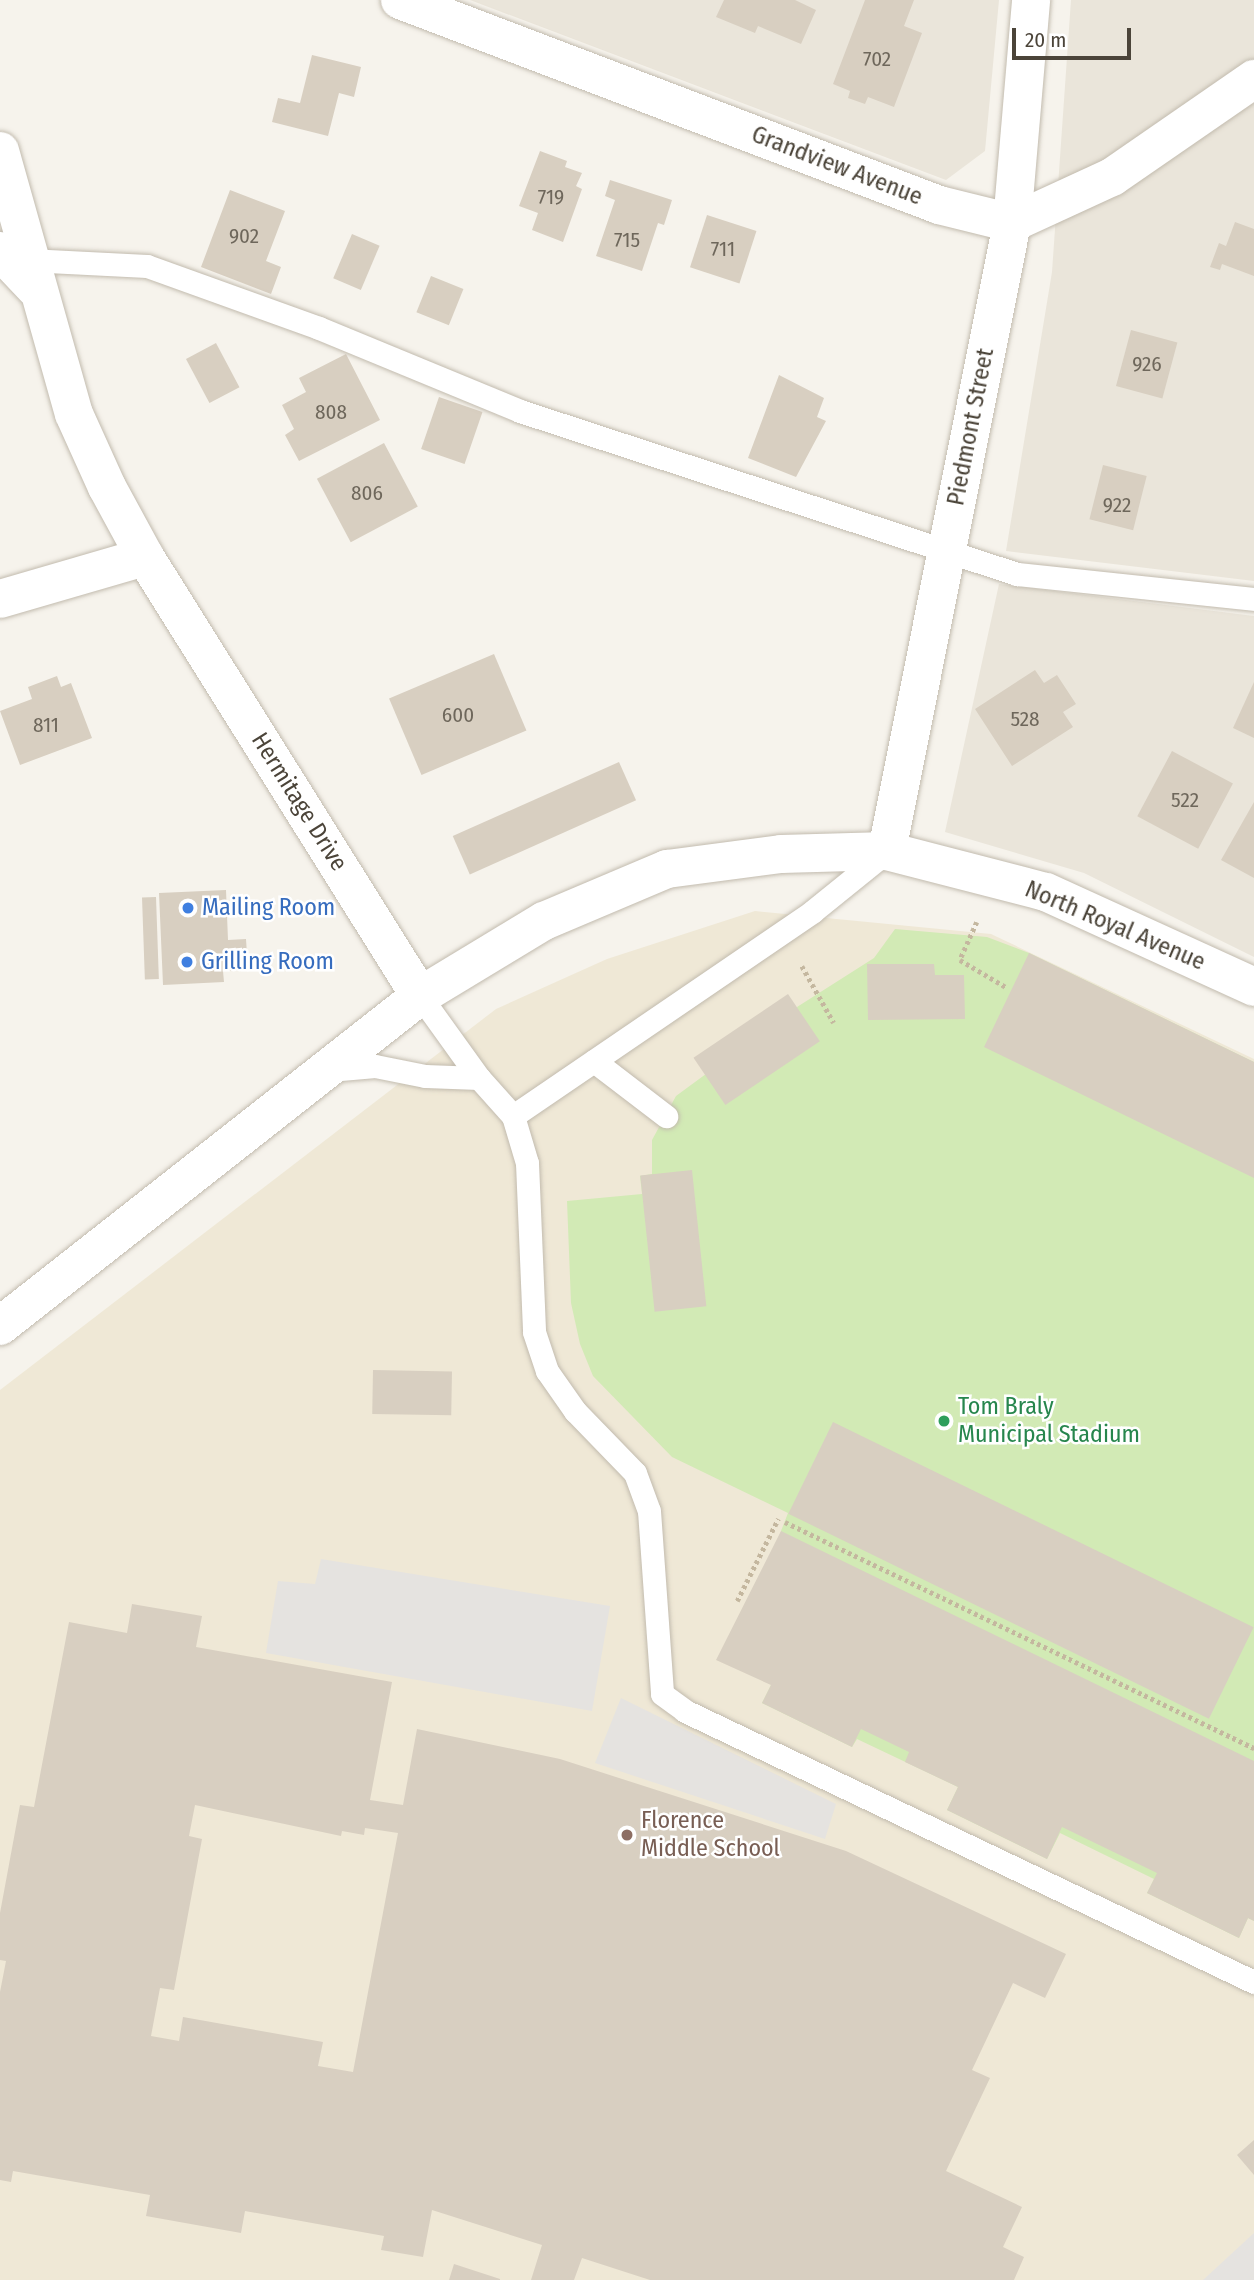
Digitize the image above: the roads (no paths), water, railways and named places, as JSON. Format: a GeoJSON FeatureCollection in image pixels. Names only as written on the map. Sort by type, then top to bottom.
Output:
{"type":"FeatureCollection","features":[{"type":"Feature","properties":{"kind":"street","name":"Grandview Avenue"},"geometry":{"type":"LineString","coordinates":[[400,0],[939,205],[1012,223]]}},
{"type":"Feature","properties":{"kind":"street","name":"Piedmont Street"},"geometry":{"type":"LineString","coordinates":[[887,851],[1012,223],[1031,0]]}},
{"type":"Feature","properties":{"kind":"street"},"geometry":{"type":"LineString","coordinates":[[1012,223],[1112,177],[1254,79]]}},
{"type":"Feature","properties":{"kind":"street","name":"Hermitage Drive"},"geometry":{"type":"LineString","coordinates":[[0,151],[21,266],[74,414],[145,557],[420,996]]}},
{"type":"Feature","properties":{"kind":"street"},"geometry":{"type":"LineString","coordinates":[[0,599],[145,557]]}},
{"type":"Feature","properties":{"kind":"street","name":"North Royal Avenue"},"geometry":{"type":"LineString","coordinates":[[420,996],[544,921],[667,869],[781,854],[887,851],[1046,892],[1254,987]]}},
{"type":"Feature","properties":{"kind":"street"},"geometry":{"type":"LineString","coordinates":[[0,1326],[420,996]]}},
{"type":"Feature","properties":{"kind":"lane"},"geometry":{"type":"LineString","coordinates":[[21,266],[147,266],[319,328],[520,411],[946,553],[1017,574],[1254,599]]}},
{"type":"Feature","properties":{"kind":"lane"},"geometry":{"type":"LineString","coordinates":[[513,1116],[813,911],[887,851]]}},
{"type":"Feature","properties":{"kind":"lane"},"geometry":{"type":"LineString","coordinates":[[420,996],[479,1078],[513,1116],[527,1163],[534,1332],[547,1371],[575,1411],[635,1473],[649,1511],[662,1694],[685,1712],[1254,1982]]}},
{"type":"Feature","properties":{"kind":"lane"},"geometry":{"type":"LineString","coordinates":[[594,1061],[666,1116]]}},
{"type":"Feature","properties":{"kind":"lane"},"geometry":{"type":"LineString","coordinates":[[326,1070],[375,1066],[425,1076],[479,1078]]}},
{"type":"Feature","properties":{"kind":"place","name":"Mailing Room"},"geometry":{"type":"Point","coordinates":[188,908]}},
{"type":"Feature","properties":{"kind":"place","name":"Grilling Room"},"geometry":{"type":"Point","coordinates":[187,962]}},
{"type":"Feature","properties":{"kind":"place","name":"Tom Braly Municipal Stadium"},"geometry":{"type":"Point","coordinates":[944,1421]}},
{"type":"Feature","properties":{"kind":"place","name":"Florence Middle School"},"geometry":{"type":"Point","coordinates":[627,1835]}}]}
